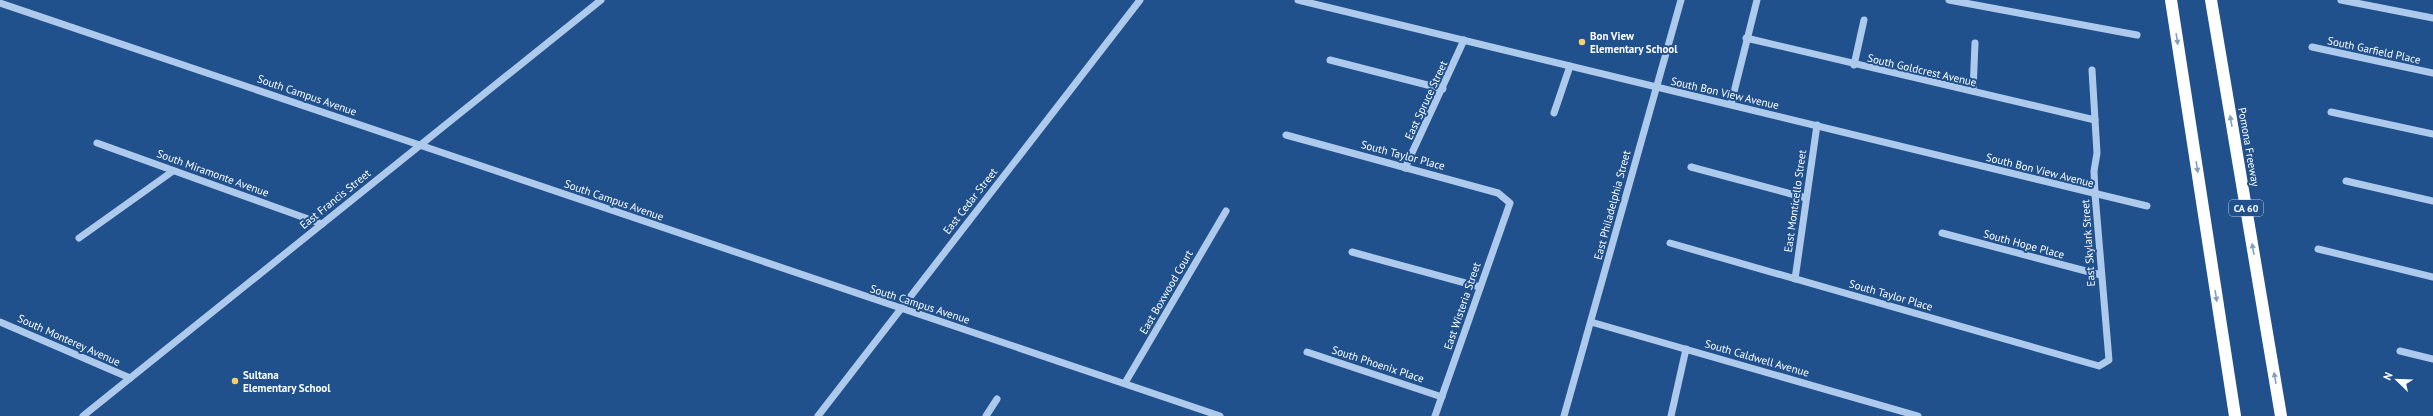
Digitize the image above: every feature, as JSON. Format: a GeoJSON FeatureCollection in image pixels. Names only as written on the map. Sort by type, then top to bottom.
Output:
{"type":"FeatureCollection","features":[{"type":"Feature","properties":{"kind":"highway","name":"Pomona Freeway"},"geometry":{"type":"LineString","coordinates":[[2211,0],[2281,416]]}},
{"type":"Feature","properties":{"kind":"highway"},"geometry":{"type":"LineString","coordinates":[[2171,2],[2235,416]]}},
{"type":"Feature","properties":{"kind":"street","name":"East Francis Street"},"geometry":{"type":"LineString","coordinates":[[83,416],[601,0]]}},
{"type":"Feature","properties":{"kind":"street","name":"East Cedar Street"},"geometry":{"type":"LineString","coordinates":[[818,416],[1140,0]]}},
{"type":"Feature","properties":{"kind":"street","name":"South Bon View Avenue"},"geometry":{"type":"LineString","coordinates":[[1298,0],[2147,206]]}},
{"type":"Feature","properties":{"kind":"street","name":"East Philadelphia Street"},"geometry":{"type":"LineString","coordinates":[[1564,416],[1681,0]]}},
{"type":"Feature","properties":{"kind":"street"},"geometry":{"type":"LineString","coordinates":[[1731,104],[1746,38],[1757,0]]}},
{"type":"Feature","properties":{"kind":"street"},"geometry":{"type":"LineString","coordinates":[[1948,0],[2137,35]]}},
{"type":"Feature","properties":{"kind":"street"},"geometry":{"type":"LineString","coordinates":[[2342,0],[2433,18]]}},
{"type":"Feature","properties":{"kind":"street","name":"South Campus Avenue"},"geometry":{"type":"LineString","coordinates":[[0,3],[900,309],[1220,416]]}},
{"type":"Feature","properties":{"kind":"street"},"geometry":{"type":"LineString","coordinates":[[1854,65],[1864,20]]}},
{"type":"Feature","properties":{"kind":"street","name":"South Goldcrest Avenue"},"geometry":{"type":"LineString","coordinates":[[1746,38],[1854,65],[1973,91],[2094,120]]}},
{"type":"Feature","properties":{"kind":"street","name":"East Spruce Street"},"geometry":{"type":"LineString","coordinates":[[1405,168],[1443,89],[1464,40]]}},
{"type":"Feature","properties":{"kind":"street"},"geometry":{"type":"LineString","coordinates":[[1973,91],[1975,43]]}},
{"type":"Feature","properties":{"kind":"street","name":"South Garfield Place"},"geometry":{"type":"LineString","coordinates":[[2312,47],[2433,73]]}},
{"type":"Feature","properties":{"kind":"street"},"geometry":{"type":"LineString","coordinates":[[1330,60],[1443,89]]}},
{"type":"Feature","properties":{"kind":"street"},"geometry":{"type":"LineString","coordinates":[[1554,113],[1570,66]]}},
{"type":"Feature","properties":{"kind":"street","name":"East Skylark Street"},"geometry":{"type":"LineString","coordinates":[[2092,70],[2097,153],[2094,171],[2095,194],[2109,360],[2105,364]]}},
{"type":"Feature","properties":{"kind":"street"},"geometry":{"type":"LineString","coordinates":[[2331,112],[2433,134]]}},
{"type":"Feature","properties":{"kind":"street","name":"East Monticello Street"},"geometry":{"type":"LineString","coordinates":[[1795,279],[1817,125]]}},
{"type":"Feature","properties":{"kind":"street","name":"South Taylor Place"},"geometry":{"type":"LineString","coordinates":[[1286,135],[1498,193],[1510,203]]}},
{"type":"Feature","properties":{"kind":"street","name":"South Miramonte Avenue"},"geometry":{"type":"LineString","coordinates":[[97,143],[322,224]]}},
{"type":"Feature","properties":{"kind":"street"},"geometry":{"type":"LineString","coordinates":[[1691,167],[1806,198]]}},
{"type":"Feature","properties":{"kind":"street"},"geometry":{"type":"LineString","coordinates":[[79,238],[173,171]]}},
{"type":"Feature","properties":{"kind":"street"},"geometry":{"type":"LineString","coordinates":[[2346,181],[2433,201]]}},
{"type":"Feature","properties":{"kind":"street","name":"East Wisteria Street"},"geometry":{"type":"LineString","coordinates":[[1435,416],[1510,203]]}},
{"type":"Feature","properties":{"kind":"street","name":"East Boxwood Court"},"geometry":{"type":"LineString","coordinates":[[1125,383],[1226,211]]}},
{"type":"Feature","properties":{"kind":"street","name":"South Hope Place"},"geometry":{"type":"LineString","coordinates":[[1942,233],[2101,275]]}},
{"type":"Feature","properties":{"kind":"street","name":"South Taylor Place"},"geometry":{"type":"LineString","coordinates":[[1670,244],[2099,366],[2105,364]]}},
{"type":"Feature","properties":{"kind":"street"},"geometry":{"type":"LineString","coordinates":[[2318,249],[2433,277]]}},
{"type":"Feature","properties":{"kind":"street"},"geometry":{"type":"LineString","coordinates":[[1352,252],[1480,287]]}},
{"type":"Feature","properties":{"kind":"street","name":"South Monterey Avenue"},"geometry":{"type":"LineString","coordinates":[[0,322],[130,378]]}},
{"type":"Feature","properties":{"kind":"street","name":"South Caldwell Avenue"},"geometry":{"type":"LineString","coordinates":[[1591,322],[1918,416]]}},
{"type":"Feature","properties":{"kind":"street"},"geometry":{"type":"LineString","coordinates":[[1671,416],[1686,349]]}},
{"type":"Feature","properties":{"kind":"street"},"geometry":{"type":"LineString","coordinates":[[2400,351],[2433,359]]}},
{"type":"Feature","properties":{"kind":"street","name":"South Phoenix Place"},"geometry":{"type":"LineString","coordinates":[[1306,352],[1442,396]]}},
{"type":"Feature","properties":{"kind":"street"},"geometry":{"type":"LineString","coordinates":[[986,416],[997,399]]}},
{"type":"Feature","properties":{"kind":"place","name":"Bon View Elementary School"},"geometry":{"type":"Point","coordinates":[1582,42]}},
{"type":"Feature","properties":{"kind":"place","name":"Sultana Elementary School"},"geometry":{"type":"Point","coordinates":[235,381]}}]}
